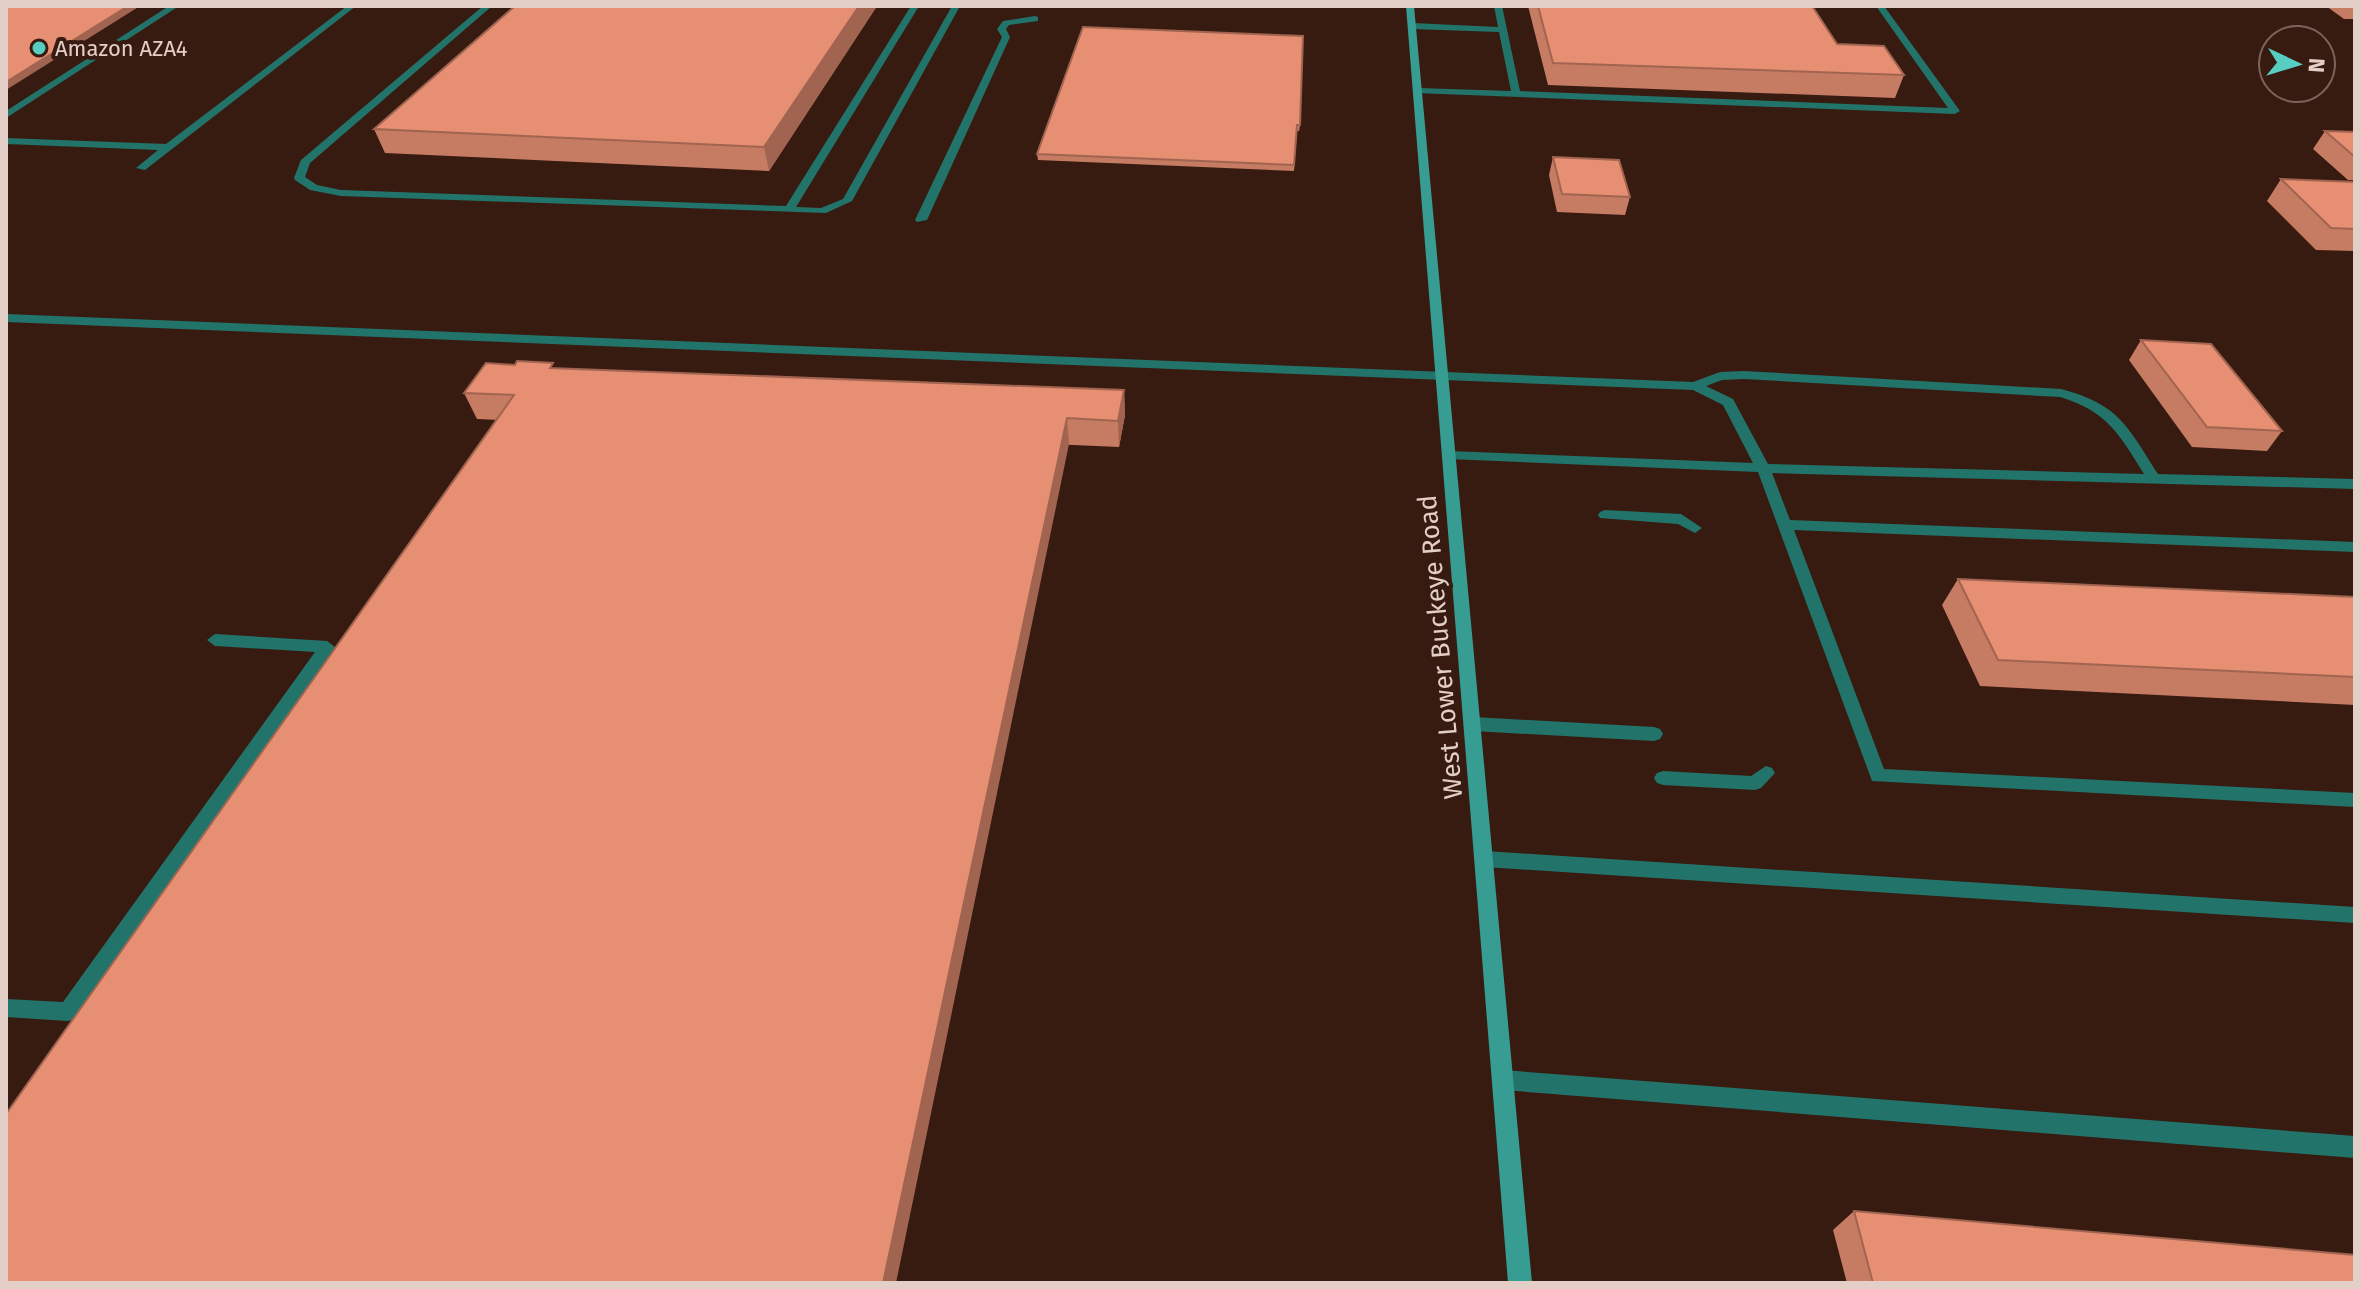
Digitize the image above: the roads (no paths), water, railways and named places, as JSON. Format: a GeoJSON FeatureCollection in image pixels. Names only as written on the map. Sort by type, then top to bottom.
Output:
{"type":"FeatureCollection","features":[{"type":"Feature","properties":{"kind":"main road","name":"West Lower Buckeye Road"},"geometry":{"type":"LineString","coordinates":[[1410,6],[1520,1283]]}},
{"type":"Feature","properties":{"kind":"lane"},"geometry":{"type":"LineString","coordinates":[[6,115],[175,6]]}},
{"type":"Feature","properties":{"kind":"lane"},"geometry":{"type":"LineString","coordinates":[[141,168],[352,6]]}},
{"type":"Feature","properties":{"kind":"lane"},"geometry":{"type":"LineString","coordinates":[[488,6],[305,162],[299,178],[314,188],[341,193],[822,211],[847,201],[956,6]]}},
{"type":"Feature","properties":{"kind":"lane"},"geometry":{"type":"LineString","coordinates":[[789,210],[915,6]]}},
{"type":"Feature","properties":{"kind":"lane"},"geometry":{"type":"LineString","coordinates":[[1498,6],[1516,94]]}},
{"type":"Feature","properties":{"kind":"lane"},"geometry":{"type":"LineString","coordinates":[[1418,91],[1955,111],[1880,6]]}},
{"type":"Feature","properties":{"kind":"lane"},"geometry":{"type":"LineString","coordinates":[[921,220],[1006,37],[1001,29],[1006,23],[1035,19]]}},
{"type":"Feature","properties":{"kind":"lane"},"geometry":{"type":"LineString","coordinates":[[1412,26],[1503,30]]}},
{"type":"Feature","properties":{"kind":"lane"},"geometry":{"type":"LineString","coordinates":[[6,141],[168,147]]}},
{"type":"Feature","properties":{"kind":"lane"},"geometry":{"type":"LineString","coordinates":[[6,318],[1695,386],[1728,402],[1763,468],[1878,776],[2355,800]]}},
{"type":"Feature","properties":{"kind":"lane"},"geometry":{"type":"LineString","coordinates":[[1695,386],[1720,376],[1744,375],[2061,393],[2091,400],[2111,413],[2154,479]]}},
{"type":"Feature","properties":{"kind":"lane"},"geometry":{"type":"LineString","coordinates":[[1449,455],[1763,468],[2355,484]]}},
{"type":"Feature","properties":{"kind":"lane"},"geometry":{"type":"LineString","coordinates":[[1605,515],[1681,519],[1695,528]]}},
{"type":"Feature","properties":{"kind":"lane"},"geometry":{"type":"LineString","coordinates":[[1784,525],[2355,547]]}},
{"type":"Feature","properties":{"kind":"lane"},"geometry":{"type":"LineString","coordinates":[[6,1008],[68,1012],[327,647],[215,640]]}},
{"type":"Feature","properties":{"kind":"lane"},"geometry":{"type":"LineString","coordinates":[[1473,724],[1654,734]]}},
{"type":"Feature","properties":{"kind":"lane"},"geometry":{"type":"LineString","coordinates":[[1663,778],[1755,783],[1766,773]]}},
{"type":"Feature","properties":{"kind":"lane"},"geometry":{"type":"LineString","coordinates":[[1485,859],[2355,915]]}},
{"type":"Feature","properties":{"kind":"lane"},"geometry":{"type":"LineString","coordinates":[[1503,1080],[2355,1147]]}},
{"type":"Feature","properties":{"kind":"place","name":"Amazon AZA4"},"geometry":{"type":"Point","coordinates":[39,48]}}]}
